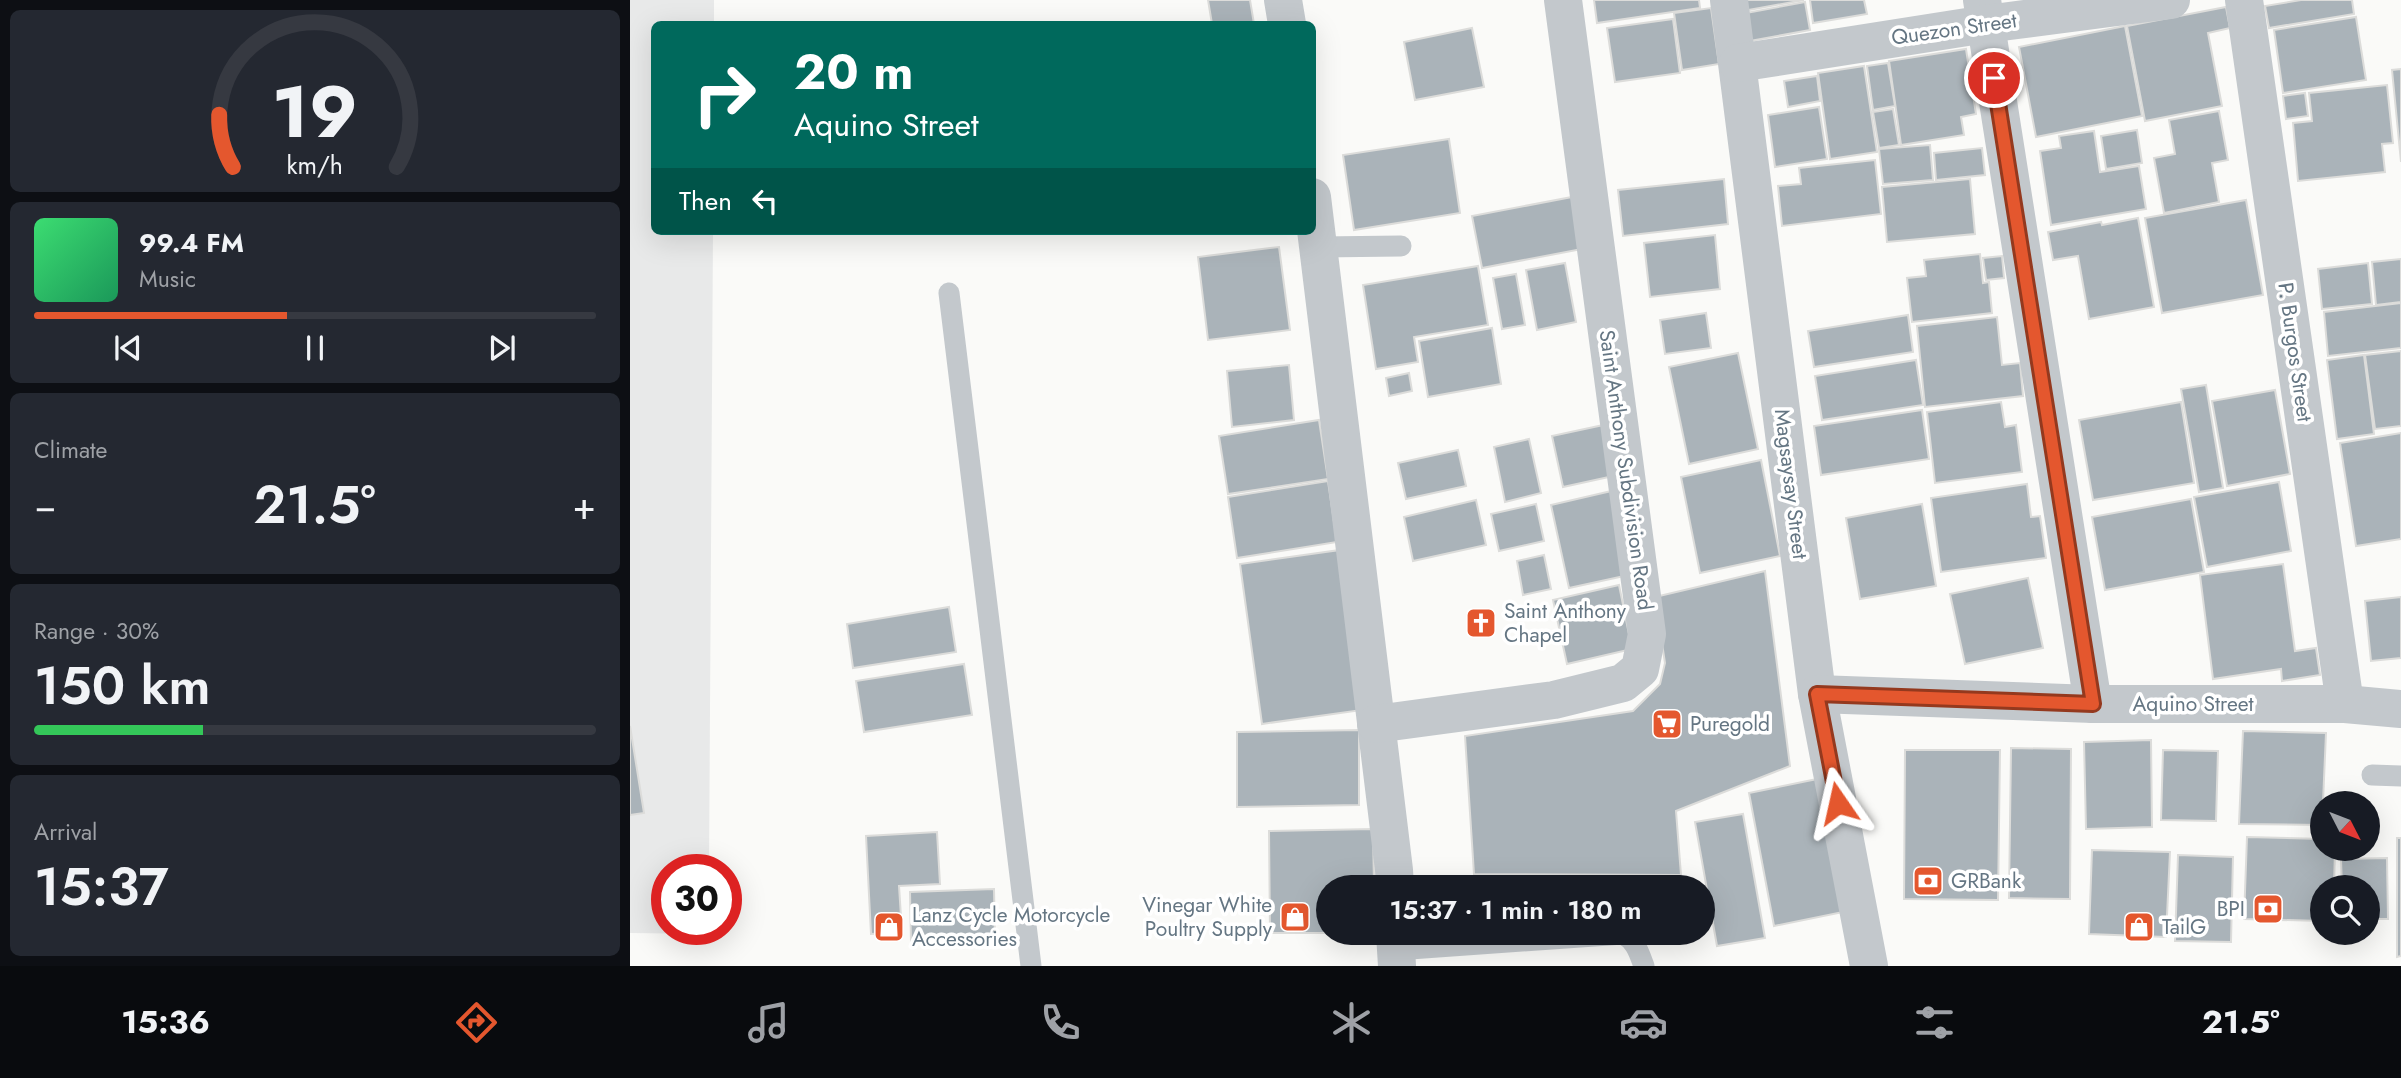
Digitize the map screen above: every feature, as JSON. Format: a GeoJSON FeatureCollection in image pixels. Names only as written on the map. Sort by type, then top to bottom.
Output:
{"type":"FeatureCollection","features":[{"type":"Feature","properties":{"kind":"street"},"geometry":{"type":"LineString","coordinates":[[1283,0],[1286,21]]}},
{"type":"Feature","properties":{"kind":"street","name":"Saint Anthony Subdivision Road"},"geometry":{"type":"LineString","coordinates":[[1376,724],[1554,700],[1623,683],[1640,669],[1647,634],[1563,0]]}},
{"type":"Feature","properties":{"kind":"street","name":"Magsaysay Street"},"geometry":{"type":"LineString","coordinates":[[1729,0],[1817,694],[1869,966]]}},
{"type":"Feature","properties":{"kind":"street","name":"Quezon Street"},"geometry":{"type":"LineString","coordinates":[[1738,63],[1984,12],[2171,0]]}},
{"type":"Feature","properties":{"kind":"street","name":"P. Burgos Street"},"geometry":{"type":"LineString","coordinates":[[2244,0],[2346,704]]}},
{"type":"Feature","properties":{"kind":"street"},"geometry":{"type":"LineString","coordinates":[[1984,12],[2093,704]]}},
{"type":"Feature","properties":{"kind":"street"},"geometry":{"type":"LineString","coordinates":[[1316,222],[1394,875]]}},
{"type":"Feature","properties":{"kind":"street","name":"Aquino Street"},"geometry":{"type":"LineString","coordinates":[[1817,694],[2093,704],[2346,704],[2401,709]]}},
{"type":"Feature","properties":{"kind":"lane"},"geometry":{"type":"LineString","coordinates":[[1320,247],[1401,246]]}},
{"type":"Feature","properties":{"kind":"lane"},"geometry":{"type":"LineString","coordinates":[[949,293],[1031,966]]}},
{"type":"Feature","properties":{"kind":"lane"},"geometry":{"type":"LineString","coordinates":[[2372,775],[2401,776]]}},
{"type":"Feature","properties":{"kind":"lane"},"geometry":{"type":"LineString","coordinates":[[1396,950],[1623,934],[1631,938],[1637,947],[1644,966]]}},
{"type":"Feature","properties":{"kind":"shaded area"},"geometry":{"type":"Polygon","coordinates":[[[630,0],[714,0],[714,21],[651,21],[651,235],[713,235],[709,854],[651,854],[651,933],[630,933],[630,0]]]}},
{"type":"Feature","properties":{"kind":"building"},"geometry":{"type":"Polygon","coordinates":[[[1208,0],[1250,0],[1254,21],[1212,21],[1208,0]]]}},
{"type":"Feature","properties":{"kind":"building"},"geometry":{"type":"Polygon","coordinates":[[[1594,0],[1699,0],[1700,8],[1597,23],[1594,0]]]}},
{"type":"Feature","properties":{"kind":"building"},"geometry":{"type":"Polygon","coordinates":[[[1742,0],[1804,0],[1743,11],[1742,0]]]}},
{"type":"Feature","properties":{"kind":"building"},"geometry":{"type":"Polygon","coordinates":[[[1810,0],[1864,0],[1867,14],[1813,23],[1810,0]]]}},
{"type":"Feature","properties":{"kind":"building"},"geometry":{"type":"Polygon","coordinates":[[[2301,0],[2352,0],[2354,14],[2269,28],[2265,6],[2301,0]]]}},
{"type":"Feature","properties":{"kind":"building"},"geometry":{"type":"Polygon","coordinates":[[[1805,2],[1810,30],[1750,41],[1746,13],[1805,2]]]}},
{"type":"Feature","properties":{"kind":"building"},"geometry":{"type":"Polygon","coordinates":[[[2226,7],[2230,28],[2208,33],[2222,106],[2145,121],[2127,26],[2226,7]]]}},
{"type":"Feature","properties":{"kind":"building"},"geometry":{"type":"Polygon","coordinates":[[[1711,8],[1719,64],[1682,70],[1674,13],[1711,8]]]}},
{"type":"Feature","properties":{"kind":"building"},"geometry":{"type":"Polygon","coordinates":[[[2356,17],[2366,80],[2283,93],[2274,30],[2356,17]]]}},
{"type":"Feature","properties":{"kind":"building"},"geometry":{"type":"Polygon","coordinates":[[[1673,19],[1680,73],[1615,82],[1607,28],[1673,19]]]}},
{"type":"Feature","properties":{"kind":"building"},"geometry":{"type":"Polygon","coordinates":[[[2125,26],[2142,116],[2036,137],[2019,47],[2125,26]]]}},
{"type":"Feature","properties":{"kind":"building"},"geometry":{"type":"Polygon","coordinates":[[[1472,28],[1484,87],[1415,100],[1404,42],[1472,28]]]}},
{"type":"Feature","properties":{"kind":"building"},"geometry":{"type":"Polygon","coordinates":[[[1966,49],[1976,114],[1961,117],[1964,135],[1901,145],[1889,61],[1966,49]]]}},
{"type":"Feature","properties":{"kind":"building"},"geometry":{"type":"Polygon","coordinates":[[[1888,63],[1895,106],[1873,110],[1867,66],[1888,63]]]}},
{"type":"Feature","properties":{"kind":"building"},"geometry":{"type":"Polygon","coordinates":[[[1864,66],[1877,152],[1830,159],[1818,73],[1864,66]]]}},
{"type":"Feature","properties":{"kind":"building"},"geometry":{"type":"Polygon","coordinates":[[[2401,69],[2401,162],[2392,70],[2401,69]]]}},
{"type":"Feature","properties":{"kind":"building"},"geometry":{"type":"Polygon","coordinates":[[[1817,76],[1820,101],[1788,107],[1784,81],[1817,76]]]}},
{"type":"Feature","properties":{"kind":"building"},"geometry":{"type":"Polygon","coordinates":[[[2387,85],[2393,143],[2382,144],[2385,172],[2298,181],[2293,123],[2312,121],[2309,93],[2387,85]]]}},
{"type":"Feature","properties":{"kind":"building"},"geometry":{"type":"Polygon","coordinates":[[[2305,93],[2308,116],[2286,119],[2283,96],[2305,93]]]}},
{"type":"Feature","properties":{"kind":"building"},"geometry":{"type":"Polygon","coordinates":[[[1819,107],[1827,159],[1775,167],[1768,115],[1819,107]]]}},
{"type":"Feature","properties":{"kind":"building"},"geometry":{"type":"Polygon","coordinates":[[[1893,109],[1899,145],[1879,148],[1873,112],[1893,109]]]}},
{"type":"Feature","properties":{"kind":"building"},"geometry":{"type":"Polygon","coordinates":[[[2219,111],[2228,160],[2212,163],[2219,202],[2164,213],[2154,158],[2175,154],[2169,120],[2219,111]]]}},
{"type":"Feature","properties":{"kind":"building"},"geometry":{"type":"Polygon","coordinates":[[[2137,130],[2142,163],[2106,169],[2101,136],[2137,130]]]}},
{"type":"Feature","properties":{"kind":"building"},"geometry":{"type":"Polygon","coordinates":[[[2094,131],[2100,172],[2139,166],[2146,209],[2051,225],[2040,151],[2061,148],[2059,136],[2094,131]]]}},
{"type":"Feature","properties":{"kind":"building"},"geometry":{"type":"Polygon","coordinates":[[[1449,139],[1460,213],[1354,230],[1343,155],[1449,139]]]}},
{"type":"Feature","properties":{"kind":"building"},"geometry":{"type":"Polygon","coordinates":[[[1930,145],[1933,180],[1883,184],[1879,149],[1930,145]]]}},
{"type":"Feature","properties":{"kind":"building"},"geometry":{"type":"Polygon","coordinates":[[[1982,148],[1985,175],[1936,180],[1934,153],[1982,148]]]}},
{"type":"Feature","properties":{"kind":"building"},"geometry":{"type":"Polygon","coordinates":[[[1875,160],[1881,214],[1782,226],[1778,186],[1801,184],[1799,168],[1875,160]]]}},
{"type":"Feature","properties":{"kind":"building"},"geometry":{"type":"Polygon","coordinates":[[[1724,179],[1728,224],[1623,236],[1618,190],[1724,179]]]}},
{"type":"Feature","properties":{"kind":"building"},"geometry":{"type":"Polygon","coordinates":[[[1970,179],[1975,234],[1887,242],[1882,187],[1970,179]]]}},
{"type":"Feature","properties":{"kind":"building"},"geometry":{"type":"Polygon","coordinates":[[[1572,197],[1582,249],[1482,268],[1472,216],[1572,197]]]}},
{"type":"Feature","properties":{"kind":"building"},"geometry":{"type":"Polygon","coordinates":[[[2246,200],[2263,295],[2162,313],[2145,218],[2246,200]]]}},
{"type":"Feature","properties":{"kind":"building"},"geometry":{"type":"Polygon","coordinates":[[[2138,218],[2154,307],[2089,319],[2078,256],[2053,260],[2048,232],[2138,218]]]}},
{"type":"Feature","properties":{"kind":"building"},"geometry":{"type":"Polygon","coordinates":[[[1715,235],[1720,289],[1650,297],[1644,243],[1715,235]]]}},
{"type":"Feature","properties":{"kind":"building"},"geometry":{"type":"Polygon","coordinates":[[[1279,247],[1290,330],[1208,340],[1198,257],[1279,247]]]}},
{"type":"Feature","properties":{"kind":"building"},"geometry":{"type":"Polygon","coordinates":[[[1980,254],[1983,283],[1989,282],[1992,313],[1912,322],[1907,278],[1926,276],[1924,260],[1980,254]]]}},
{"type":"Feature","properties":{"kind":"building"},"geometry":{"type":"Polygon","coordinates":[[[2002,256],[2004,278],[1986,280],[1983,258],[2002,256]]]}},
{"type":"Feature","properties":{"kind":"building"},"geometry":{"type":"Polygon","coordinates":[[[2401,259],[2401,302],[2376,305],[2372,262],[2401,259]]]}},
{"type":"Feature","properties":{"kind":"building"},"geometry":{"type":"Polygon","coordinates":[[[1565,263],[1576,322],[1537,330],[1526,270],[1565,263]]]}},
{"type":"Feature","properties":{"kind":"building"},"geometry":{"type":"Polygon","coordinates":[[[2368,263],[2372,304],[2322,309],[2318,269],[2368,263]]]}},
{"type":"Feature","properties":{"kind":"building"},"geometry":{"type":"Polygon","coordinates":[[[1478,266],[1488,325],[1414,337],[1418,362],[1376,369],[1363,285],[1478,266]]]}},
{"type":"Feature","properties":{"kind":"building"},"geometry":{"type":"Polygon","coordinates":[[[1516,274],[1525,325],[1502,329],[1493,278],[1516,274]]]}},
{"type":"Feature","properties":{"kind":"building"},"geometry":{"type":"Polygon","coordinates":[[[2401,303],[2401,348],[2328,356],[2324,312],[2401,303]]]}},
{"type":"Feature","properties":{"kind":"building"},"geometry":{"type":"Polygon","coordinates":[[[1706,313],[1711,348],[1665,354],[1660,320],[1706,313]]]}},
{"type":"Feature","properties":{"kind":"building"},"geometry":{"type":"Polygon","coordinates":[[[1908,315],[1913,352],[1814,367],[1808,331],[1908,315]]]}},
{"type":"Feature","properties":{"kind":"building"},"geometry":{"type":"Polygon","coordinates":[[[1997,317],[2002,365],[2020,363],[2023,396],[1925,407],[1917,326],[1997,317]]]}},
{"type":"Feature","properties":{"kind":"building"},"geometry":{"type":"Polygon","coordinates":[[[1492,328],[1501,384],[1428,397],[1419,341],[1492,328]]]}},
{"type":"Feature","properties":{"kind":"building"},"geometry":{"type":"Polygon","coordinates":[[[2401,351],[2401,426],[2375,429],[2365,355],[2401,351]]]}},
{"type":"Feature","properties":{"kind":"building"},"geometry":{"type":"Polygon","coordinates":[[[1738,353],[1758,449],[1689,464],[1669,367],[1738,353]]]}},
{"type":"Feature","properties":{"kind":"building"},"geometry":{"type":"Polygon","coordinates":[[[2364,355],[2374,434],[2337,439],[2327,360],[2364,355]]]}},
{"type":"Feature","properties":{"kind":"building"},"geometry":{"type":"Polygon","coordinates":[[[1916,360],[1923,405],[1822,420],[1815,376],[1916,360]]]}},
{"type":"Feature","properties":{"kind":"building"},"geometry":{"type":"Polygon","coordinates":[[[1289,365],[1294,420],[1232,427],[1227,371],[1289,365]]]}},
{"type":"Feature","properties":{"kind":"building"},"geometry":{"type":"Polygon","coordinates":[[[1409,373],[1412,391],[1389,396],[1386,378],[1409,373]]]}},
{"type":"Feature","properties":{"kind":"building"},"geometry":{"type":"Polygon","coordinates":[[[2206,385],[2223,488],[2199,492],[2181,389],[2206,385]]]}},
{"type":"Feature","properties":{"kind":"building"},"geometry":{"type":"Polygon","coordinates":[[[2275,390],[2290,474],[2227,486],[2212,401],[2275,390]]]}},
{"type":"Feature","properties":{"kind":"building"},"geometry":{"type":"Polygon","coordinates":[[[2001,402],[2005,427],[2016,425],[2022,472],[1935,483],[1927,412],[2001,402]]]}},
{"type":"Feature","properties":{"kind":"building"},"geometry":{"type":"Polygon","coordinates":[[[2181,402],[2194,483],[2093,500],[2079,420],[2181,402]]]}},
{"type":"Feature","properties":{"kind":"building"},"geometry":{"type":"Polygon","coordinates":[[[1922,410],[1929,459],[1821,475],[1814,426],[1922,410]]]}},
{"type":"Feature","properties":{"kind":"building"},"geometry":{"type":"Polygon","coordinates":[[[1319,420],[1328,479],[1228,494],[1219,436],[1319,420]]]}},
{"type":"Feature","properties":{"kind":"building"},"geometry":{"type":"Polygon","coordinates":[[[1608,424],[1618,475],[1563,487],[1552,436],[1608,424]]]}},
{"type":"Feature","properties":{"kind":"building"},"geometry":{"type":"Polygon","coordinates":[[[2401,433],[2401,539],[2356,546],[2340,443],[2401,433]]]}},
{"type":"Feature","properties":{"kind":"building"},"geometry":{"type":"Polygon","coordinates":[[[1529,439],[1541,493],[1505,502],[1494,447],[1529,439]]]}},
{"type":"Feature","properties":{"kind":"building"},"geometry":{"type":"Polygon","coordinates":[[[1458,450],[1466,486],[1406,499],[1398,463],[1458,450]]]}},
{"type":"Feature","properties":{"kind":"building"},"geometry":{"type":"Polygon","coordinates":[[[1761,460],[1780,556],[1700,573],[1681,477],[1761,460]]]}},
{"type":"Feature","properties":{"kind":"building"},"geometry":{"type":"Polygon","coordinates":[[[1328,481],[1337,542],[1237,558],[1228,497],[1328,481]]]}},
{"type":"Feature","properties":{"kind":"building"},"geometry":{"type":"Polygon","coordinates":[[[2279,482],[2291,551],[2207,567],[2194,497],[2279,482]]]}},
{"type":"Feature","properties":{"kind":"building"},"geometry":{"type":"Polygon","coordinates":[[[2027,484],[2031,517],[2040,516],[2046,558],[1941,572],[1931,498],[2027,484]]]}},
{"type":"Feature","properties":{"kind":"building"},"geometry":{"type":"Polygon","coordinates":[[[1620,489],[1638,573],[1569,588],[1551,505],[1620,489]]]}},
{"type":"Feature","properties":{"kind":"building"},"geometry":{"type":"Polygon","coordinates":[[[2191,499],[2204,572],[2105,590],[2092,517],[2191,499]]]}},
{"type":"Feature","properties":{"kind":"building"},"geometry":{"type":"Polygon","coordinates":[[[1476,500],[1486,545],[1413,561],[1404,517],[1476,500]]]}},
{"type":"Feature","properties":{"kind":"building"},"geometry":{"type":"Polygon","coordinates":[[[1536,504],[1544,541],[1499,551],[1491,514],[1536,504]]]}},
{"type":"Feature","properties":{"kind":"building"},"geometry":{"type":"Polygon","coordinates":[[[1922,504],[1936,586],[1860,599],[1846,518],[1922,504]]]}},
{"type":"Feature","properties":{"kind":"building"},"geometry":{"type":"Polygon","coordinates":[[[1340,550],[1362,710],[1262,724],[1240,564],[1340,550]]]}},
{"type":"Feature","properties":{"kind":"building"},"geometry":{"type":"Polygon","coordinates":[[[1544,555],[1551,589],[1523,595],[1517,561],[1544,555]]]}},
{"type":"Feature","properties":{"kind":"building"},"geometry":{"type":"Polygon","coordinates":[[[2283,564],[2295,651],[2316,648],[2320,675],[2282,681],[2281,669],[2213,679],[2200,575],[2283,564]]]}},
{"type":"Feature","properties":{"kind":"building","name":"Puregold"},"geometry":{"type":"Polygon","coordinates":[[[1765,571],[1790,766],[1676,811],[1681,875],[1474,874],[1465,736],[1633,711],[1660,684],[1665,663],[1655,597],[1765,571]]]}},
{"type":"Feature","properties":{"kind":"building"},"geometry":{"type":"Polygon","coordinates":[[[2028,578],[2043,648],[1965,664],[1950,594],[2028,578]]]}},
{"type":"Feature","properties":{"kind":"building"},"geometry":{"type":"Polygon","coordinates":[[[1619,585],[1632,649],[1567,664],[1553,600],[1619,585]]]}},
{"type":"Feature","properties":{"kind":"building"},"geometry":{"type":"Polygon","coordinates":[[[2401,597],[2401,658],[2371,661],[2365,601],[2401,597]]]}},
{"type":"Feature","properties":{"kind":"building"},"geometry":{"type":"Polygon","coordinates":[[[949,607],[956,652],[853,668],[847,624],[949,607]]]}},
{"type":"Feature","properties":{"kind":"building"},"geometry":{"type":"Polygon","coordinates":[[[964,664],[972,715],[864,732],[856,681],[964,664]]]}},
{"type":"Feature","properties":{"kind":"building"},"geometry":{"type":"Polygon","coordinates":[[[630,726],[644,813],[630,815],[630,726]]]}},
{"type":"Feature","properties":{"kind":"building"},"geometry":{"type":"Polygon","coordinates":[[[1359,730],[1359,805],[1237,807],[1237,732],[1359,730]]]}},
{"type":"Feature","properties":{"kind":"building"},"geometry":{"type":"Polygon","coordinates":[[[2243,731],[2326,733],[2323,791],[2310,791],[2310,825],[2239,824],[2243,731]]]}},
{"type":"Feature","properties":{"kind":"building"},"geometry":{"type":"Polygon","coordinates":[[[2151,740],[2152,827],[2086,829],[2084,742],[2151,740]]]}},
{"type":"Feature","properties":{"kind":"building"},"geometry":{"type":"Polygon","coordinates":[[[2011,748],[2071,749],[2070,899],[2009,898],[2011,748]]]}},
{"type":"Feature","properties":{"kind":"building"},"geometry":{"type":"Polygon","coordinates":[[[1905,750],[2000,750],[1998,900],[1904,899],[1905,750]]]}},
{"type":"Feature","properties":{"kind":"building"},"geometry":{"type":"Polygon","coordinates":[[[2163,750],[2218,751],[2216,821],[2161,820],[2163,750]]]}},
{"type":"Feature","properties":{"kind":"building"},"geometry":{"type":"Polygon","coordinates":[[[1822,778],[1848,911],[1774,926],[1749,793],[1822,778]]]}},
{"type":"Feature","properties":{"kind":"building"},"geometry":{"type":"Polygon","coordinates":[[[1743,814],[1765,938],[1717,946],[1715,875],[1704,875],[1695,822],[1743,814]]]}},
{"type":"Feature","properties":{"kind":"building"},"geometry":{"type":"Polygon","coordinates":[[[1373,829],[1374,875],[1316,875],[1316,933],[1270,933],[1269,831],[1373,829]]]}},
{"type":"Feature","properties":{"kind":"building"},"geometry":{"type":"Polygon","coordinates":[[[937,832],[940,884],[899,886],[902,932],[871,934],[866,836],[937,832]]]}},
{"type":"Feature","properties":{"kind":"building"},"geometry":{"type":"Polygon","coordinates":[[[2247,837],[2310,839],[2310,861],[2335,861],[2334,875],[2310,875],[2310,921],[2244,919],[2247,837]]]}},
{"type":"Feature","properties":{"kind":"building"},"geometry":{"type":"Polygon","coordinates":[[[2397,838],[2401,838],[2401,956],[2397,957],[2397,838]]]}},
{"type":"Feature","properties":{"kind":"building"},"geometry":{"type":"Polygon","coordinates":[[[2092,850],[2170,852],[2166,937],[2089,934],[2092,850]]]}},
{"type":"Feature","properties":{"kind":"building"},"geometry":{"type":"Polygon","coordinates":[[[2178,855],[2233,857],[2231,942],[2175,941],[2178,855]]]}},
{"type":"Feature","properties":{"kind":"building"},"geometry":{"type":"Polygon","coordinates":[[[2380,858],[2387,858],[2388,919],[2380,919],[2380,875],[2342,875],[2341,861],[2380,861],[2380,858]]]}},
{"type":"Feature","properties":{"kind":"building"},"geometry":{"type":"Polygon","coordinates":[[[994,889],[995,939],[911,942],[910,892],[994,889]]]}},
{"type":"Feature","properties":{"kind":"place","name":"Saint Anthony Chapel"},"geometry":{"type":"Point","coordinates":[1481,623]}},
{"type":"Feature","properties":{"kind":"place","name":"Puregold"},"geometry":{"type":"Point","coordinates":[1667,724]}},
{"type":"Feature","properties":{"kind":"place","name":"GRBank"},"geometry":{"type":"Point","coordinates":[1928,881]}},
{"type":"Feature","properties":{"kind":"place","name":"BPI"},"geometry":{"type":"Point","coordinates":[2268,909]}},
{"type":"Feature","properties":{"kind":"place","name":"Vinegar White Poultry Supply"},"geometry":{"type":"Point","coordinates":[1295,917]}},
{"type":"Feature","properties":{"kind":"place","name":"Lanz Cycle Motorcycle Accessories"},"geometry":{"type":"Point","coordinates":[889,927]}},
{"type":"Feature","properties":{"kind":"place","name":"TailG"},"geometry":{"type":"Point","coordinates":[2139,927]}},
{"type":"Feature","properties":{"kind":"route"},"geometry":{"type":"LineString","coordinates":[[1838,803],[1817,694],[2093,704],[1994,78]]}}]}
